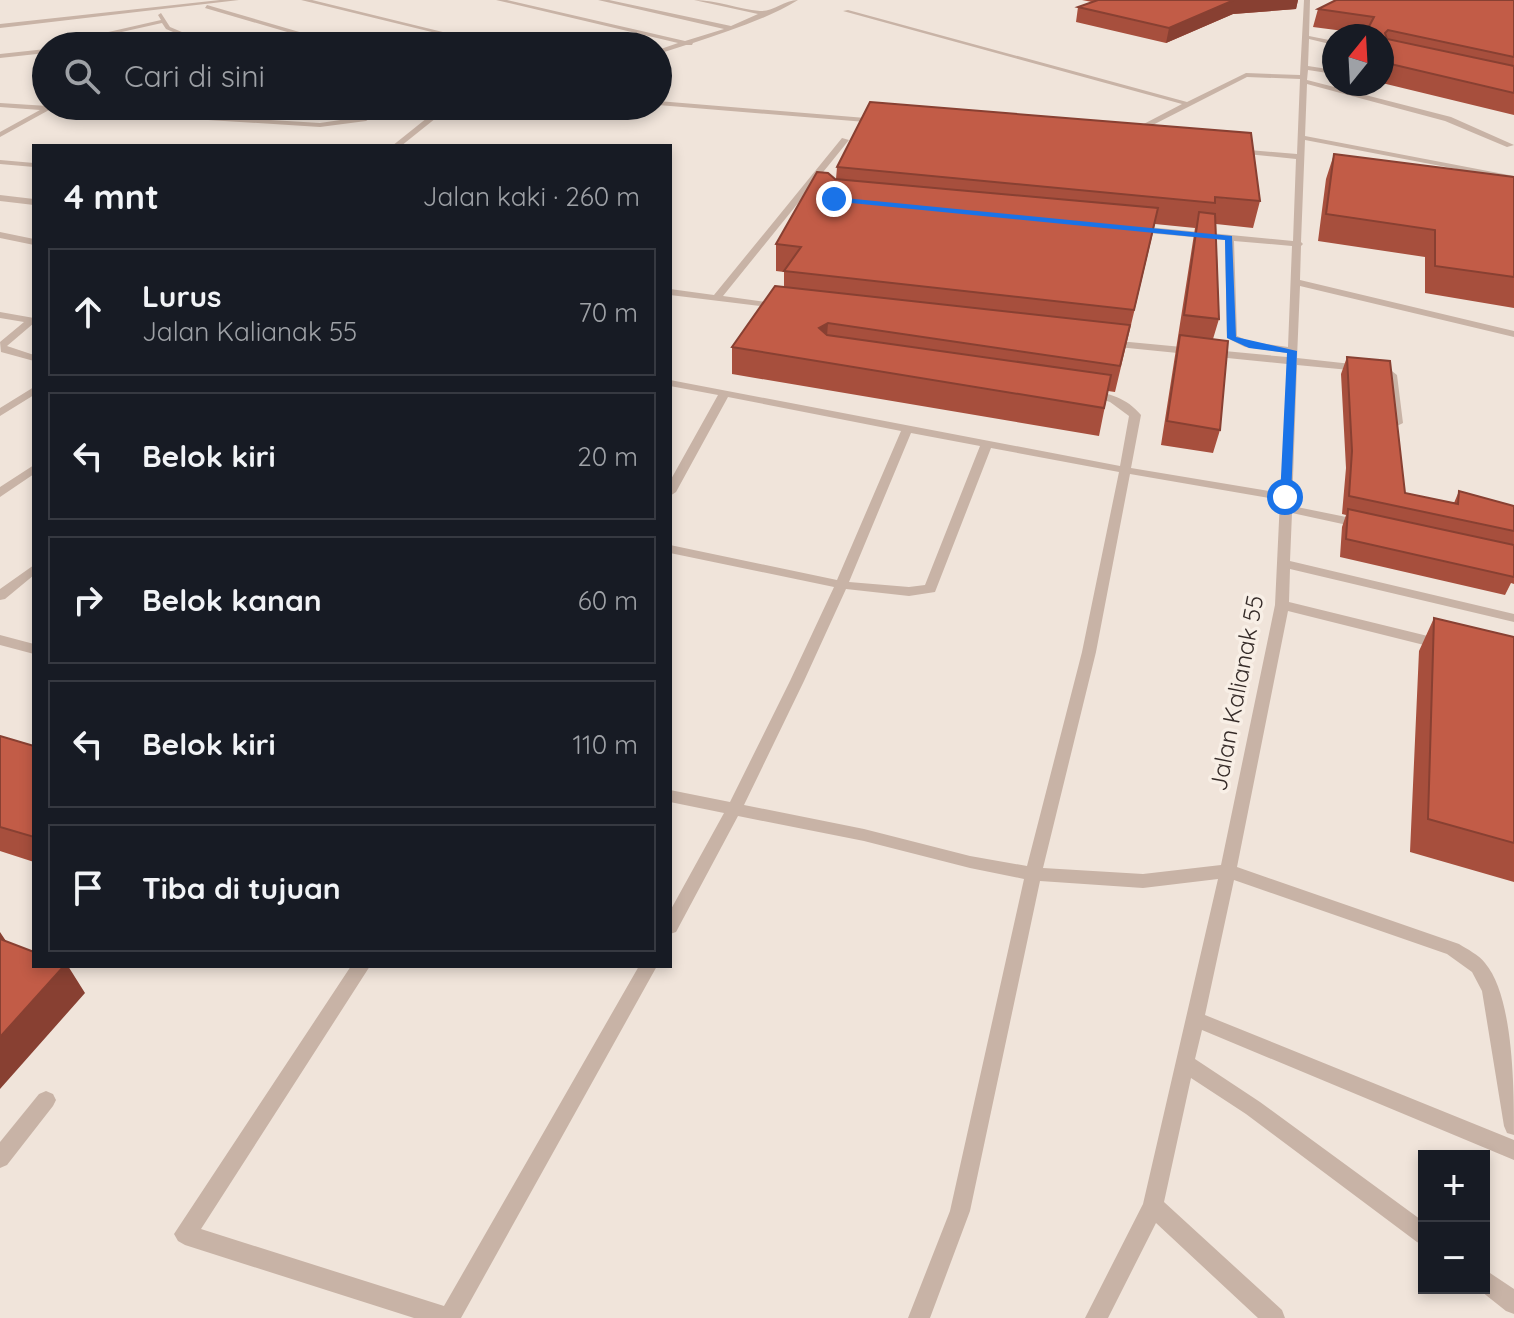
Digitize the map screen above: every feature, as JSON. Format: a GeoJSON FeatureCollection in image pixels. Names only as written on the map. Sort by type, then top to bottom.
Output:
{"type":"FeatureCollection","features":[{"type":"Feature","properties":{"kind":"lane"},"geometry":{"type":"LineString","coordinates":[[0,26],[236,0]]}},
{"type":"Feature","properties":{"kind":"lane"},"geometry":{"type":"LineString","coordinates":[[304,0],[438,32]]}},
{"type":"Feature","properties":{"kind":"lane"},"geometry":{"type":"LineString","coordinates":[[499,0],[638,32]]}},
{"type":"Feature","properties":{"kind":"lane"},"geometry":{"type":"LineString","coordinates":[[601,0],[732,28]]}},
{"type":"Feature","properties":{"kind":"lane"},"geometry":{"type":"LineString","coordinates":[[697,0],[767,14]]}},
{"type":"Feature","properties":{"kind":"lane"},"geometry":{"type":"LineString","coordinates":[[672,48],[732,28],[795,0]]}},
{"type":"Feature","properties":{"kind":"lane","name":"Jalan Kalianak 55"},"geometry":{"type":"LineString","coordinates":[[1096,1318],[1153,1206],[1228,871],[1282,605],[1304,138],[1307,0]]}},
{"type":"Feature","properties":{"kind":"lane"},"geometry":{"type":"LineString","coordinates":[[199,5],[293,32]]}},
{"type":"Feature","properties":{"kind":"lane"},"geometry":{"type":"LineString","coordinates":[[159,10],[168,28],[178,32]]}},
{"type":"Feature","properties":{"kind":"lane"},"geometry":{"type":"LineString","coordinates":[[846,11],[1188,104]]}},
{"type":"Feature","properties":{"kind":"lane"},"geometry":{"type":"LineString","coordinates":[[116,32],[164,21]]}},
{"type":"Feature","properties":{"kind":"lane"},"geometry":{"type":"LineString","coordinates":[[1306,37],[1322,40]]}},
{"type":"Feature","properties":{"kind":"lane"},"geometry":{"type":"LineString","coordinates":[[672,40],[690,44]]}},
{"type":"Feature","properties":{"kind":"lane"},"geometry":{"type":"LineString","coordinates":[[0,56],[32,50]]}},
{"type":"Feature","properties":{"kind":"lane"},"geometry":{"type":"LineString","coordinates":[[1141,129],[1246,75],[1322,74]]}},
{"type":"Feature","properties":{"kind":"lane"},"geometry":{"type":"LineString","coordinates":[[1306,76],[1448,119],[1510,145]]}},
{"type":"Feature","properties":{"kind":"lane"},"geometry":{"type":"LineString","coordinates":[[672,104],[888,122]]}},
{"type":"Feature","properties":{"kind":"lane"},"geometry":{"type":"LineString","coordinates":[[0,105],[32,107]]}},
{"type":"Feature","properties":{"kind":"lane"},"geometry":{"type":"LineString","coordinates":[[0,135],[32,117]]}},
{"type":"Feature","properties":{"kind":"lane"},"geometry":{"type":"LineString","coordinates":[[240,120],[320,125],[356,120]]}},
{"type":"Feature","properties":{"kind":"lane"},"geometry":{"type":"LineString","coordinates":[[399,144],[429,120]]}},
{"type":"Feature","properties":{"kind":"lane"},"geometry":{"type":"LineString","coordinates":[[1304,138],[1514,178]]}},
{"type":"Feature","properties":{"kind":"lane"},"geometry":{"type":"LineString","coordinates":[[716,299],[845,140]]}},
{"type":"Feature","properties":{"kind":"lane"},"geometry":{"type":"LineString","coordinates":[[1224,150],[1301,157]]}},
{"type":"Feature","properties":{"kind":"lane"},"geometry":{"type":"LineString","coordinates":[[0,162],[32,165]]}},
{"type":"Feature","properties":{"kind":"lane"},"geometry":{"type":"LineString","coordinates":[[0,198],[32,202]]}},
{"type":"Feature","properties":{"kind":"lane"},"geometry":{"type":"LineString","coordinates":[[1118,227],[1299,244]]}},
{"type":"Feature","properties":{"kind":"lane"},"geometry":{"type":"LineString","coordinates":[[0,235],[32,242]]}},
{"type":"Feature","properties":{"kind":"lane"},"geometry":{"type":"LineString","coordinates":[[1229,238],[1232,338],[1292,357]]}},
{"type":"Feature","properties":{"kind":"lane"},"geometry":{"type":"LineString","coordinates":[[1297,282],[1514,334]]}},
{"type":"Feature","properties":{"kind":"lane"},"geometry":{"type":"LineString","coordinates":[[672,292],[793,308]]}},
{"type":"Feature","properties":{"kind":"lane"},"geometry":{"type":"LineString","coordinates":[[0,315],[32,320]]}},
{"type":"Feature","properties":{"kind":"lane"},"geometry":{"type":"LineString","coordinates":[[32,320],[2,345],[5,350],[32,357]]}},
{"type":"Feature","properties":{"kind":"lane"},"geometry":{"type":"LineString","coordinates":[[1090,341],[1292,357],[1389,372],[1398,434]]}},
{"type":"Feature","properties":{"kind":"lane"},"geometry":{"type":"LineString","coordinates":[[672,383],[1125,470],[1285,503],[1368,525]]}},
{"type":"Feature","properties":{"kind":"lane"},"geometry":{"type":"LineString","coordinates":[[0,413],[32,391]]}},
{"type":"Feature","properties":{"kind":"lane"},"geometry":{"type":"LineString","coordinates":[[919,1318],[960,1211],[1033,874],[1089,652],[1135,415],[1126,405],[1109,396],[1076,391]]}},
{"type":"Feature","properties":{"kind":"lane"},"geometry":{"type":"LineString","coordinates":[[672,488],[724,394]]}},
{"type":"Feature","properties":{"kind":"lane"},"geometry":{"type":"LineString","coordinates":[[672,923],[736,809],[845,584],[908,427]]}},
{"type":"Feature","properties":{"kind":"lane"},"geometry":{"type":"LineString","coordinates":[[672,549],[845,584],[916,593],[930,589],[987,442]]}},
{"type":"Feature","properties":{"kind":"lane"},"geometry":{"type":"LineString","coordinates":[[0,493],[32,470]]}},
{"type":"Feature","properties":{"kind":"lane"},"geometry":{"type":"LineString","coordinates":[[1283,563],[1514,618]]}},
{"type":"Feature","properties":{"kind":"lane"},"geometry":{"type":"LineString","coordinates":[[0,596],[32,571]]}},
{"type":"Feature","properties":{"kind":"lane"},"geometry":{"type":"LineString","coordinates":[[1282,605],[1457,648]]}},
{"type":"Feature","properties":{"kind":"lane"},"geometry":{"type":"LineString","coordinates":[[0,640],[32,648]]}},
{"type":"Feature","properties":{"kind":"lane"},"geometry":{"type":"LineString","coordinates":[[672,796],[1033,874],[1143,881],[1228,871],[1453,949],[1478,967],[1491,990],[1514,1126]]}},
{"type":"Feature","properties":{"kind":"lane"},"geometry":{"type":"LineString","coordinates":[[360,968],[185,1234],[448,1318],[647,968]]}},
{"type":"Feature","properties":{"kind":"lane"},"geometry":{"type":"LineString","coordinates":[[1195,1019],[1514,1150]]}},
{"type":"Feature","properties":{"kind":"lane"},"geometry":{"type":"LineString","coordinates":[[1185,1063],[1253,1108],[1418,1231]]}},
{"type":"Feature","properties":{"kind":"lane"},"geometry":{"type":"LineString","coordinates":[[0,1158],[46,1100]]}},
{"type":"Feature","properties":{"kind":"lane"},"geometry":{"type":"LineString","coordinates":[[1153,1206],[1274,1318]]}},
{"type":"Feature","properties":{"kind":"lane"},"geometry":{"type":"LineString","coordinates":[[1490,1285],[1514,1303]]}},
{"type":"Feature","properties":{"kind":"building"},"geometry":{"type":"Polygon","coordinates":[[[1098,0],[1234,0],[1169,28],[1078,7],[1098,0]]]}},
{"type":"Feature","properties":{"kind":"building"},"geometry":{"type":"Polygon","coordinates":[[[1336,0],[1514,0],[1514,57],[1394,31],[1394,24],[1370,24],[1374,17],[1318,9],[1336,0]]]}},
{"type":"Feature","properties":{"kind":"building"},"geometry":{"type":"Polygon","coordinates":[[[1394,40],[1514,66],[1514,93],[1394,65],[1394,40]]]}},
{"type":"Feature","properties":{"kind":"building"},"geometry":{"type":"Polygon","coordinates":[[[870,102],[1251,133],[1260,201],[1215,197],[1215,203],[837,167],[870,102]]]}},
{"type":"Feature","properties":{"kind":"building"},"geometry":{"type":"Polygon","coordinates":[[[1334,154],[1514,177],[1514,277],[1435,266],[1435,230],[1326,214],[1334,154]]]}},
{"type":"Feature","properties":{"kind":"building"},"geometry":{"type":"Polygon","coordinates":[[[817,172],[828,173],[835,179],[1158,208],[1134,310],[784,271],[801,247],[776,244],[817,172]]]}},
{"type":"Feature","properties":{"kind":"building"},"geometry":{"type":"Polygon","coordinates":[[[1199,212],[1215,214],[1219,319],[1184,315],[1199,212]]]}},
{"type":"Feature","properties":{"kind":"building"},"geometry":{"type":"Polygon","coordinates":[[[775,286],[1130,325],[1120,366],[828,323],[819,328],[827,335],[1111,375],[1104,408],[732,347],[775,286]]]}},
{"type":"Feature","properties":{"kind":"building"},"geometry":{"type":"Polygon","coordinates":[[[1180,335],[1228,341],[1220,430],[1167,421],[1180,335]]]}},
{"type":"Feature","properties":{"kind":"building"},"geometry":{"type":"Polygon","coordinates":[[[1347,357],[1390,361],[1405,493],[1458,504],[1459,491],[1514,506],[1514,531],[1349,496],[1352,451],[1347,357]]]}},
{"type":"Feature","properties":{"kind":"building"},"geometry":{"type":"Polygon","coordinates":[[[1348,509],[1514,545],[1514,577],[1346,539],[1348,509]]]}},
{"type":"Feature","properties":{"kind":"building"},"geometry":{"type":"Polygon","coordinates":[[[1434,618],[1514,637],[1514,843],[1428,819],[1434,618]]]}},
{"type":"Feature","properties":{"kind":"building"},"geometry":{"type":"Polygon","coordinates":[[[0,736],[32,745],[32,836],[0,827],[0,736]]]}},
{"type":"Feature","properties":{"kind":"building"},"geometry":{"type":"Polygon","coordinates":[[[0,939],[32,951],[32,968],[62,968],[0,1037],[0,939]]]}},
{"type":"Feature","properties":{"kind":"route"},"geometry":{"type":"LineString","coordinates":[[834,199],[1229,238],[1232,338],[1249,345],[1292,351],[1285,497]]}}]}
